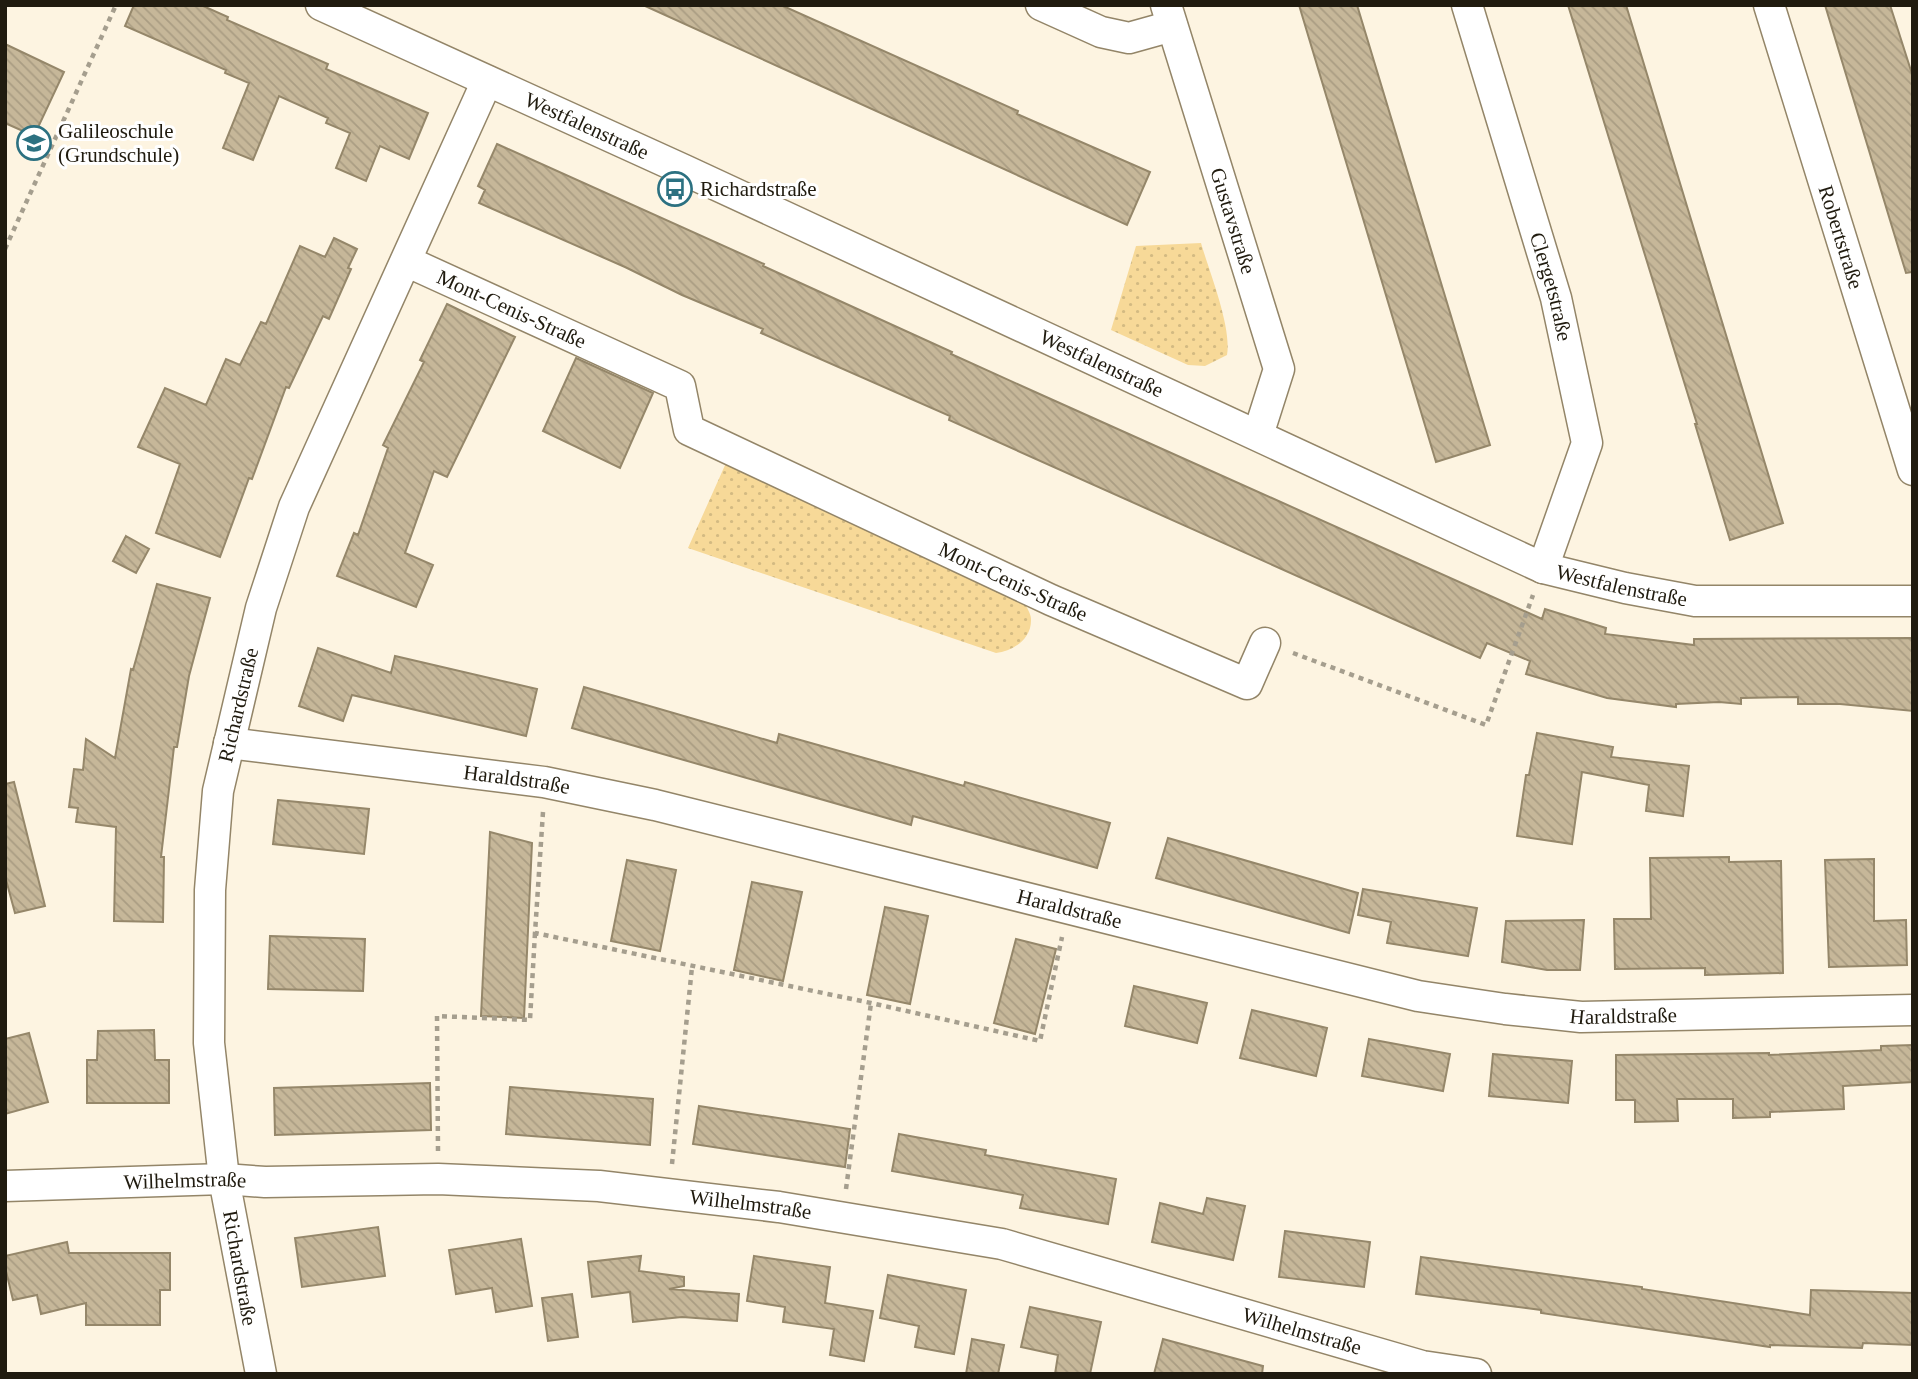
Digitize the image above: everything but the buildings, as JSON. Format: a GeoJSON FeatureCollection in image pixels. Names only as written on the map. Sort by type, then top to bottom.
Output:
{"type":"FeatureCollection","features":[{"type":"Feature","properties":{"kind":"street","name":"Westfalenstraße"},"geometry":{"type":"LineString","coordinates":[[321,5],[1543,568],[1625,588],[1695,601],[1913,601]]}},
{"type":"Feature","properties":{"kind":"street"},"geometry":{"type":"LineString","coordinates":[[1041,5],[1101,32],[1129,38],[1169,15]]}},
{"type":"Feature","properties":{"kind":"street","name":"Clergetstraße"},"geometry":{"type":"LineString","coordinates":[[1466,5],[1556,298],[1587,443],[1543,568]]}},
{"type":"Feature","properties":{"kind":"street","name":"Robertstraße"},"geometry":{"type":"LineString","coordinates":[[1769,5],[1913,470]]}},
{"type":"Feature","properties":{"kind":"street","name":"Gustavstraße"},"geometry":{"type":"LineString","coordinates":[[1169,15],[1279,369],[1258,435]]}},
{"type":"Feature","properties":{"kind":"street","name":"Richardstraße"},"geometry":{"type":"LineString","coordinates":[[261,1374],[225,1179],[209,1043],[210,904],[218,791],[261,608],[294,507],[487,81]]}},
{"type":"Feature","properties":{"kind":"street","name":"Mont-Cenis-Straße"},"geometry":{"type":"LineString","coordinates":[[406,261],[680,386],[689,430],[1051,600],[1247,684],[1265,643]]}},
{"type":"Feature","properties":{"kind":"street","name":"Haraldstraße"},"geometry":{"type":"LineString","coordinates":[[229,743],[544,782],[655,805],[1418,996],[1581,1017],[1913,1010]]}},
{"type":"Feature","properties":{"kind":"street","name":"Wilhelmstraße"},"geometry":{"type":"LineString","coordinates":[[5,1186],[225,1179],[265,1182],[438,1179],[599,1186],[779,1207],[1002,1244],[1422,1366],[1476,1374]]}},
{"type":"Feature","properties":{"kind":"path"},"geometry":{"type":"LineString","coordinates":[[5,248],[116,5]]}},
{"type":"Feature","properties":{"kind":"path"},"geometry":{"type":"LineString","coordinates":[[1265,643],[1486,725],[1543,568]]}},
{"type":"Feature","properties":{"kind":"path"},"geometry":{"type":"LineString","coordinates":[[438,1179],[437,1016],[530,1020],[544,782]]}},
{"type":"Feature","properties":{"kind":"path"},"geometry":{"type":"LineString","coordinates":[[535,933],[1040,1041],[1068,909]]}},
{"type":"Feature","properties":{"kind":"path"},"geometry":{"type":"LineString","coordinates":[[669,1193],[692,967]]}},
{"type":"Feature","properties":{"kind":"path"},"geometry":{"type":"LineString","coordinates":[[842,1217],[871,1003]]}},
{"type":"Feature","properties":{"kind":"shaded area"},"geometry":{"type":"Polygon","coordinates":[[[1201,243],[1223,315],[1228,343],[1227,355],[1205,366],[1188,365],[1111,330],[1136,246],[1201,243]]]}},
{"type":"Feature","properties":{"kind":"shaded area"},"geometry":{"type":"Polygon","coordinates":[[[726,463],[1024,602],[1031,617],[1025,638],[1015,647],[996,653],[688,548],[726,463]]]}},
{"type":"Feature","properties":{"kind":"place","name":"Galileoschule (Grundschule)"},"geometry":{"type":"Point","coordinates":[34,143]}},
{"type":"Feature","properties":{"kind":"place","name":"Richardstraße"},"geometry":{"type":"Point","coordinates":[675,189]}}]}
